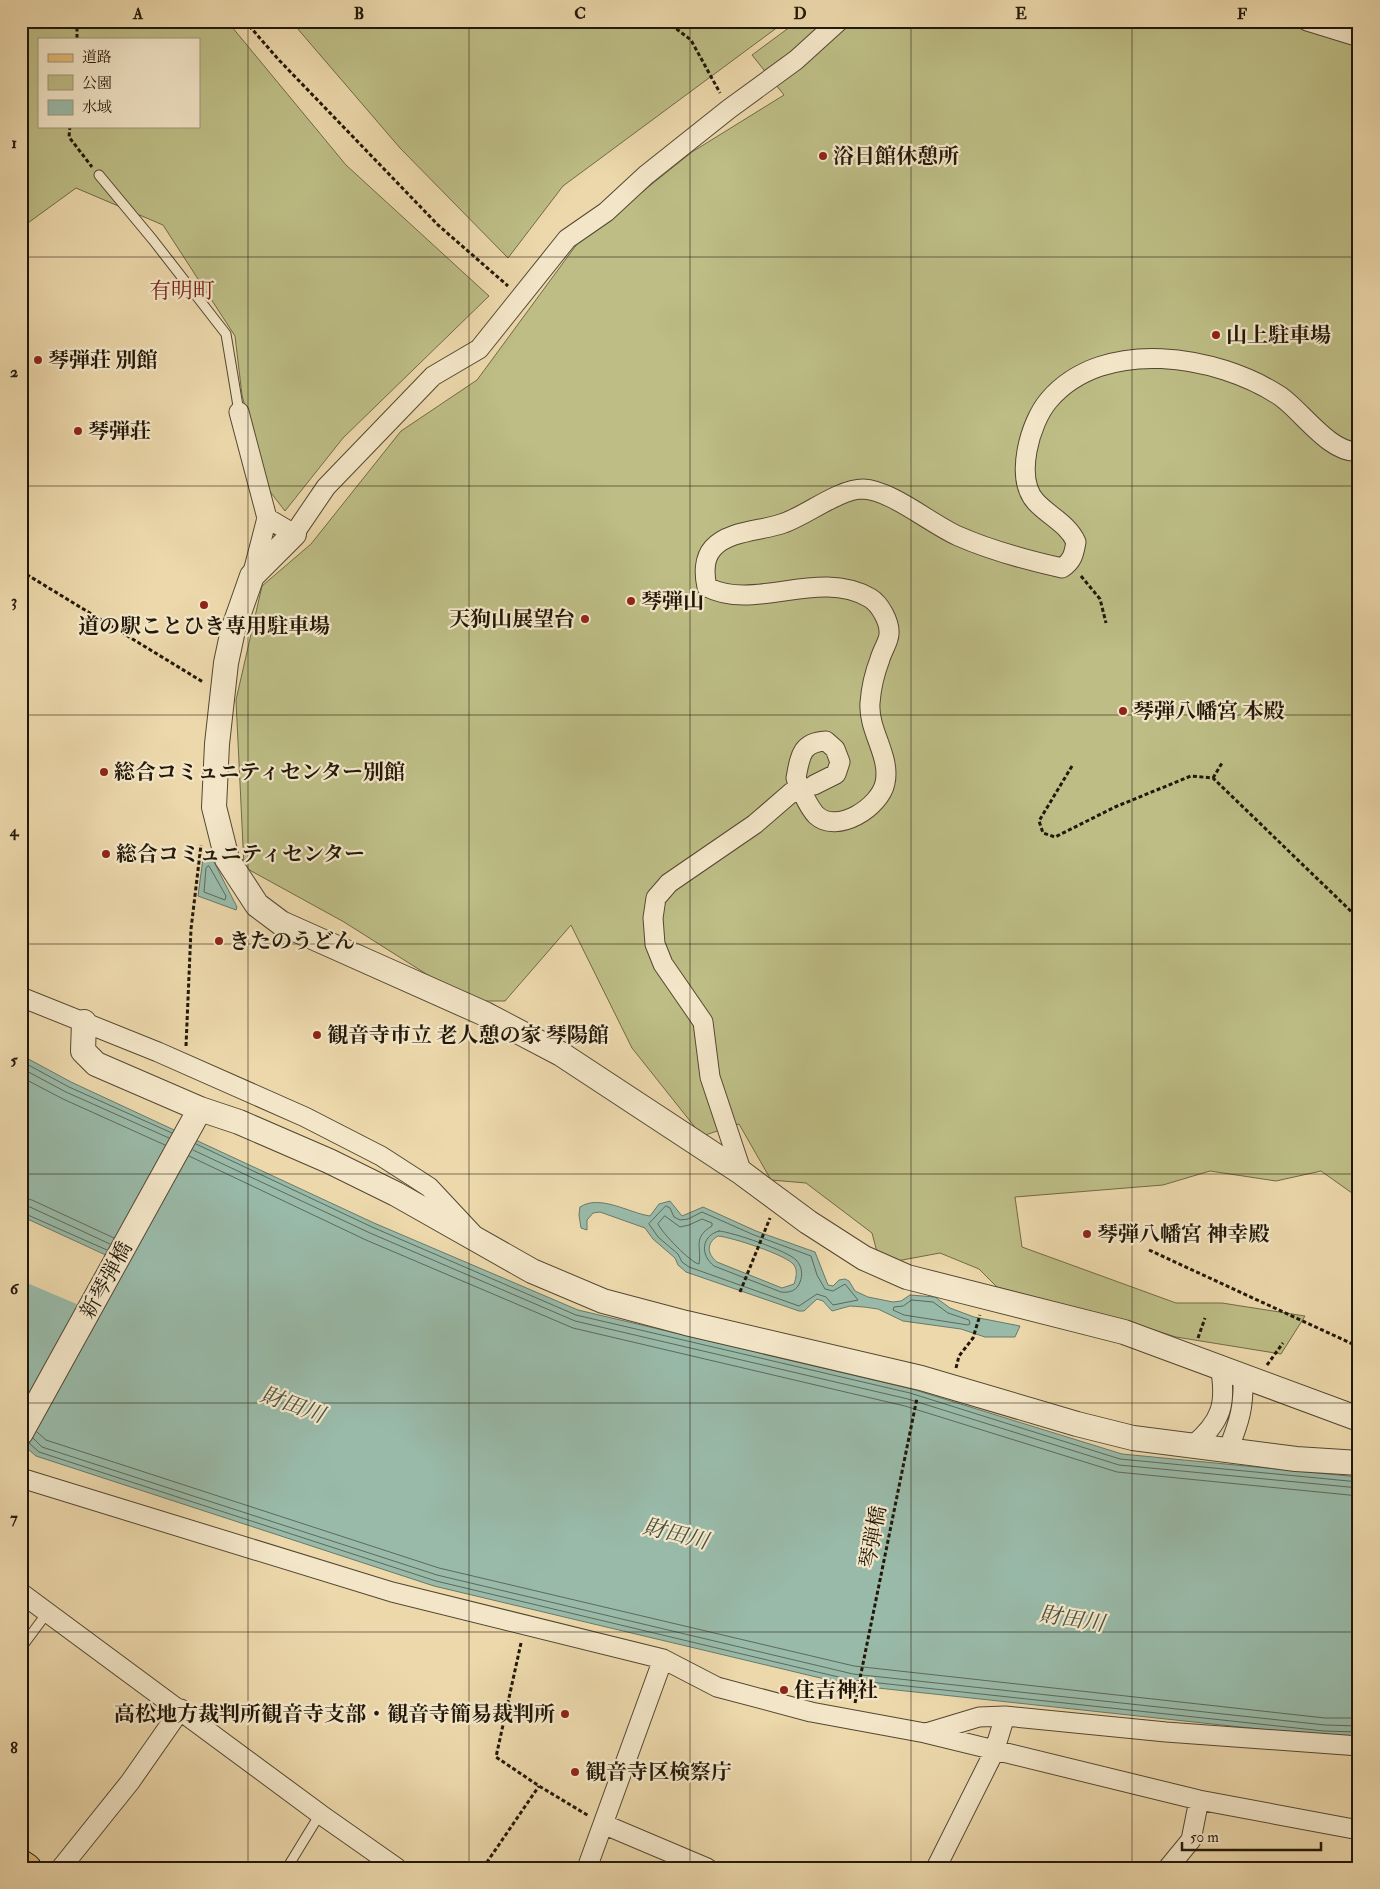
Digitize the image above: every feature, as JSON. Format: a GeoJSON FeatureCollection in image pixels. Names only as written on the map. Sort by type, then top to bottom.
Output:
{"type":"FeatureCollection","features":[{"type":"Feature","properties":{"kind":"main road"},"geometry":{"type":"LineString","coordinates":[[21,1864],[27,1868]]}},
{"type":"Feature","properties":{"kind":"street"},"geometry":{"type":"LineString","coordinates":[[252,576],[294,534],[326,487],[433,376],[479,349],[567,239],[606,212],[646,175],[728,109],[796,60],[839,21]]}},
{"type":"Feature","properties":{"kind":"street"},"geometry":{"type":"LineString","coordinates":[[1307,21],[1359,37]]}},
{"type":"Feature","properties":{"kind":"street"},"geometry":{"type":"LineString","coordinates":[[814,785],[836,774],[840,762],[835,749],[826,741],[815,742],[803,751],[796,778],[817,816],[831,821],[849,820],[875,802],[885,785],[887,769],[870,720],[870,701],[879,661],[889,634],[884,614],[872,599],[851,590],[832,586],[727,595],[707,587],[705,578],[708,555],[714,546],[725,538],[786,523],[836,498],[862,489],[897,501],[957,535],[1015,558],[1062,568],[1069,564],[1074,556],[1076,542],[1073,534],[1045,511],[1031,494],[1026,473],[1030,435],[1039,415],[1061,388],[1080,374],[1104,364],[1131,359],[1151,358],[1203,365],[1249,379],[1282,398],[1338,447],[1359,451]]}},
{"type":"Feature","properties":{"kind":"street"},"geometry":{"type":"LineString","coordinates":[[239,412],[267,518],[252,576],[233,630],[226,663],[217,744],[214,807],[227,859],[257,904],[281,922],[485,1014],[561,1054],[742,1173],[808,1222],[864,1258],[907,1277],[1124,1332],[1359,1419]]}},
{"type":"Feature","properties":{"kind":"street"},"geometry":{"type":"LineString","coordinates":[[267,518],[294,534]]}},
{"type":"Feature","properties":{"kind":"street"},"geometry":{"type":"LineString","coordinates":[[742,1173],[710,1077],[703,1022],[663,964],[655,944],[653,918],[656,898],[669,883],[755,824],[792,792]]}},
{"type":"Feature","properties":{"kind":"street"},"geometry":{"type":"LineString","coordinates":[[21,997],[185,1064],[305,1118],[381,1156],[428,1187],[453,1211],[481,1244]]}},
{"type":"Feature","properties":{"kind":"street"},"geometry":{"type":"LineString","coordinates":[[84,1022],[83,1051],[96,1064],[195,1118],[239,1122],[329,1161],[396,1194],[481,1244],[532,1271],[603,1301],[951,1386],[1077,1424],[1133,1438],[1296,1459],[1359,1463]]}},
{"type":"Feature","properties":{"kind":"street","name":"新琴弾橋"},"geometry":{"type":"LineString","coordinates":[[21,1433],[195,1118]]}},
{"type":"Feature","properties":{"kind":"street"},"geometry":{"type":"LineString","coordinates":[[1192,1446],[1208,1434],[1218,1418],[1223,1398],[1220,1366]]}},
{"type":"Feature","properties":{"kind":"street"},"geometry":{"type":"LineString","coordinates":[[1228,1450],[1241,1417],[1244,1396],[1243,1375]]}},
{"type":"Feature","properties":{"kind":"street"},"geometry":{"type":"LineString","coordinates":[[21,1478],[392,1592],[662,1658],[717,1687],[811,1712],[924,1733],[994,1752],[1199,1800],[1359,1830]]}},
{"type":"Feature","properties":{"kind":"street"},"geometry":{"type":"LineString","coordinates":[[21,1593],[181,1709],[320,1814],[398,1868]]}},
{"type":"Feature","properties":{"kind":"street"},"geometry":{"type":"LineString","coordinates":[[587,1868],[662,1658]]}},
{"type":"Feature","properties":{"kind":"street"},"geometry":{"type":"LineString","coordinates":[[61,1868],[130,1782],[181,1709]]}},
{"type":"Feature","properties":{"kind":"street"},"geometry":{"type":"LineString","coordinates":[[924,1733],[979,1717],[1004,1716],[1166,1732],[1359,1746]]}},
{"type":"Feature","properties":{"kind":"street"},"geometry":{"type":"LineString","coordinates":[[945,1864],[994,1752],[1004,1716]]}},
{"type":"Feature","properties":{"kind":"street"},"geometry":{"type":"LineString","coordinates":[[1178,1865],[1190,1840],[1199,1800]]}},
{"type":"Feature","properties":{"kind":"street"},"geometry":{"type":"LineString","coordinates":[[603,1824],[707,1868]]}},
{"type":"Feature","properties":{"kind":"lane"},"geometry":{"type":"LineString","coordinates":[[98,175],[153,240],[226,334],[239,412]]}},
{"type":"Feature","properties":{"kind":"lane"},"geometry":{"type":"LineString","coordinates":[[21,1648],[47,1612]]}},
{"type":"Feature","properties":{"kind":"lane"},"geometry":{"type":"LineString","coordinates":[[287,1868],[320,1814]]}},
{"type":"Feature","properties":{"kind":"path"},"geometry":{"type":"LineString","coordinates":[[77,21],[77,38]]}},
{"type":"Feature","properties":{"kind":"path"},"geometry":{"type":"LineString","coordinates":[[244,21],[438,225],[520,296]]}},
{"type":"Feature","properties":{"kind":"path"},"geometry":{"type":"LineString","coordinates":[[666,21],[691,40],[728,109]]}},
{"type":"Feature","properties":{"kind":"path"},"geometry":{"type":"LineString","coordinates":[[70,128],[69,137],[98,175]]}},
{"type":"Feature","properties":{"kind":"path"},"geometry":{"type":"LineString","coordinates":[[1062,568],[1082,576],[1100,600],[1106,623]]}},
{"type":"Feature","properties":{"kind":"path"},"geometry":{"type":"LineString","coordinates":[[21,571],[223,694]]}},
{"type":"Feature","properties":{"kind":"path"},"geometry":{"type":"LineString","coordinates":[[1213,778],[1222,763]]}},
{"type":"Feature","properties":{"kind":"path"},"geometry":{"type":"LineString","coordinates":[[1072,766],[1039,821],[1044,833],[1055,837],[1115,807],[1191,776],[1213,778],[1359,919]]}},
{"type":"Feature","properties":{"kind":"path"},"geometry":{"type":"LineString","coordinates":[[185,1064],[191,929],[202,844]]}},
{"type":"Feature","properties":{"kind":"path"},"geometry":{"type":"LineString","coordinates":[[740,1292],[764,1231]]}},
{"type":"Feature","properties":{"kind":"path"},"geometry":{"type":"LineString","coordinates":[[1148,1250],[1359,1347]]}},
{"type":"Feature","properties":{"kind":"path"},"geometry":{"type":"LineString","coordinates":[[951,1386],[959,1356],[974,1338],[981,1312]]}},
{"type":"Feature","properties":{"kind":"path"},"geometry":{"type":"LineString","coordinates":[[1198,1338],[1205,1318]]}},
{"type":"Feature","properties":{"kind":"path"},"geometry":{"type":"LineString","coordinates":[[1266,1366],[1283,1343]]}},
{"type":"Feature","properties":{"kind":"path","name":"琴弾橋"},"geometry":{"type":"LineString","coordinates":[[857,1693],[917,1396]]}},
{"type":"Feature","properties":{"kind":"path"},"geometry":{"type":"LineString","coordinates":[[525,1625],[496,1757],[539,1786],[603,1824]]}},
{"type":"Feature","properties":{"kind":"path"},"geometry":{"type":"LineString","coordinates":[[483,1868],[539,1786]]}},
{"type":"Feature","properties":{"kind":"green space"},"geometry":{"type":"Polygon","coordinates":[[[21,21],[227,21],[346,165],[489,296],[343,438],[285,511],[265,485],[242,395],[235,336],[163,225],[76,188],[21,228],[21,21]]]}},
{"type":"Feature","properties":{"kind":"green space"},"geometry":{"type":"Polygon","coordinates":[[[291,21],[786,21],[563,186],[508,258],[400,148],[291,21]]]}},
{"type":"Feature","properties":{"kind":"green space"},"geometry":{"type":"Polygon","coordinates":[[[798,21],[1359,21],[1359,1198],[1321,1171],[1276,1181],[1210,1171],[1163,1185],[1015,1197],[1022,1247],[1176,1303],[1222,1303],[1305,1316],[1281,1354],[1176,1337],[1126,1321],[997,1287],[979,1269],[940,1253],[897,1261],[877,1252],[872,1233],[806,1183],[771,1180],[739,1124],[702,1136],[632,1048],[571,925],[505,1001],[469,1001],[344,922],[244,867],[236,700],[262,586],[311,544],[401,431],[477,380],[577,244],[692,152],[784,95],[752,55],[798,21]]]}},
{"type":"Feature","properties":{"kind":"water"},"geometry":{"type":"Polygon","coordinates":[[[211,856],[237,907],[236,910],[198,896],[203,858],[211,856]]]}},
{"type":"Feature","properties":{"kind":"water"},"geometry":{"type":"Polygon","coordinates":[[[21,1055],[71,1082],[374,1223],[578,1310],[912,1389],[1122,1454],[1359,1477],[1359,1737],[1324,1736],[850,1685],[434,1586],[36,1456],[21,1443],[21,1302],[69,1331],[110,1257],[21,1216],[21,1055]]]}},
{"type":"Feature","properties":{"kind":"water"},"geometry":{"type":"Polygon","coordinates":[[[670,1201],[682,1216],[703,1207],[756,1231],[815,1252],[828,1285],[833,1286],[839,1280],[845,1279],[849,1281],[855,1291],[868,1297],[893,1302],[901,1301],[910,1295],[935,1297],[950,1308],[974,1317],[1020,1326],[1015,1337],[985,1337],[961,1329],[903,1321],[878,1309],[850,1306],[832,1311],[823,1301],[817,1299],[804,1311],[799,1311],[686,1272],[678,1265],[675,1258],[653,1239],[645,1228],[600,1212],[593,1213],[587,1220],[587,1230],[581,1228],[580,1207],[588,1204],[605,1203],[650,1216],[659,1204],[670,1201]],[[718,1236],[710,1245],[711,1256],[717,1262],[782,1288],[794,1284],[796,1270],[789,1261],[758,1247],[718,1236]]]}},
{"type":"Feature","properties":{"kind":"waterway","name":"財田川"},"geometry":{"type":"LineString","coordinates":[[21,1299],[113,1338]]}},
{"type":"Feature","properties":{"kind":"place","name":"浴日館休憩所"},"geometry":{"type":"Point","coordinates":[823,156]}},
{"type":"Feature","properties":{"kind":"place","name":"山上駐車場"},"geometry":{"type":"Point","coordinates":[1216,335]}},
{"type":"Feature","properties":{"kind":"place","name":"琴弾荘 別館"},"geometry":{"type":"Point","coordinates":[38,360]}},
{"type":"Feature","properties":{"kind":"place","name":"琴弾荘"},"geometry":{"type":"Point","coordinates":[78,431]}},
{"type":"Feature","properties":{"kind":"place","name":"琴弾山"},"geometry":{"type":"Point","coordinates":[631,601]}},
{"type":"Feature","properties":{"kind":"place","name":"道の駅ことひき専用駐車場"},"geometry":{"type":"Point","coordinates":[204,605]}},
{"type":"Feature","properties":{"kind":"place","name":"天狗山展望台"},"geometry":{"type":"Point","coordinates":[585,619]}},
{"type":"Feature","properties":{"kind":"place","name":"琴弾八幡宮 本殿"},"geometry":{"type":"Point","coordinates":[1123,711]}},
{"type":"Feature","properties":{"kind":"place","name":"総合コミュニティセンター別館"},"geometry":{"type":"Point","coordinates":[104,772]}},
{"type":"Feature","properties":{"kind":"place","name":"総合コミュニティセンター"},"geometry":{"type":"Point","coordinates":[106,854]}},
{"type":"Feature","properties":{"kind":"place","name":"きたのうどん"},"geometry":{"type":"Point","coordinates":[219,941]}},
{"type":"Feature","properties":{"kind":"place","name":"観音寺市立 老人憩の家 琴陽館"},"geometry":{"type":"Point","coordinates":[317,1035]}},
{"type":"Feature","properties":{"kind":"place","name":"琴弾八幡宮 神幸殿"},"geometry":{"type":"Point","coordinates":[1087,1234]}},
{"type":"Feature","properties":{"kind":"place","name":"住吉神社"},"geometry":{"type":"Point","coordinates":[784,1690]}},
{"type":"Feature","properties":{"kind":"place","name":"高松地方裁判所観音寺支部・観音寺簡易裁判所"},"geometry":{"type":"Point","coordinates":[565,1714]}},
{"type":"Feature","properties":{"kind":"place","name":"観音寺区検察庁"},"geometry":{"type":"Point","coordinates":[575,1772]}},
{"type":"Feature","properties":{"kind":"district","name":"有明町"},"geometry":{"type":"Point","coordinates":[182,290]}}]}
